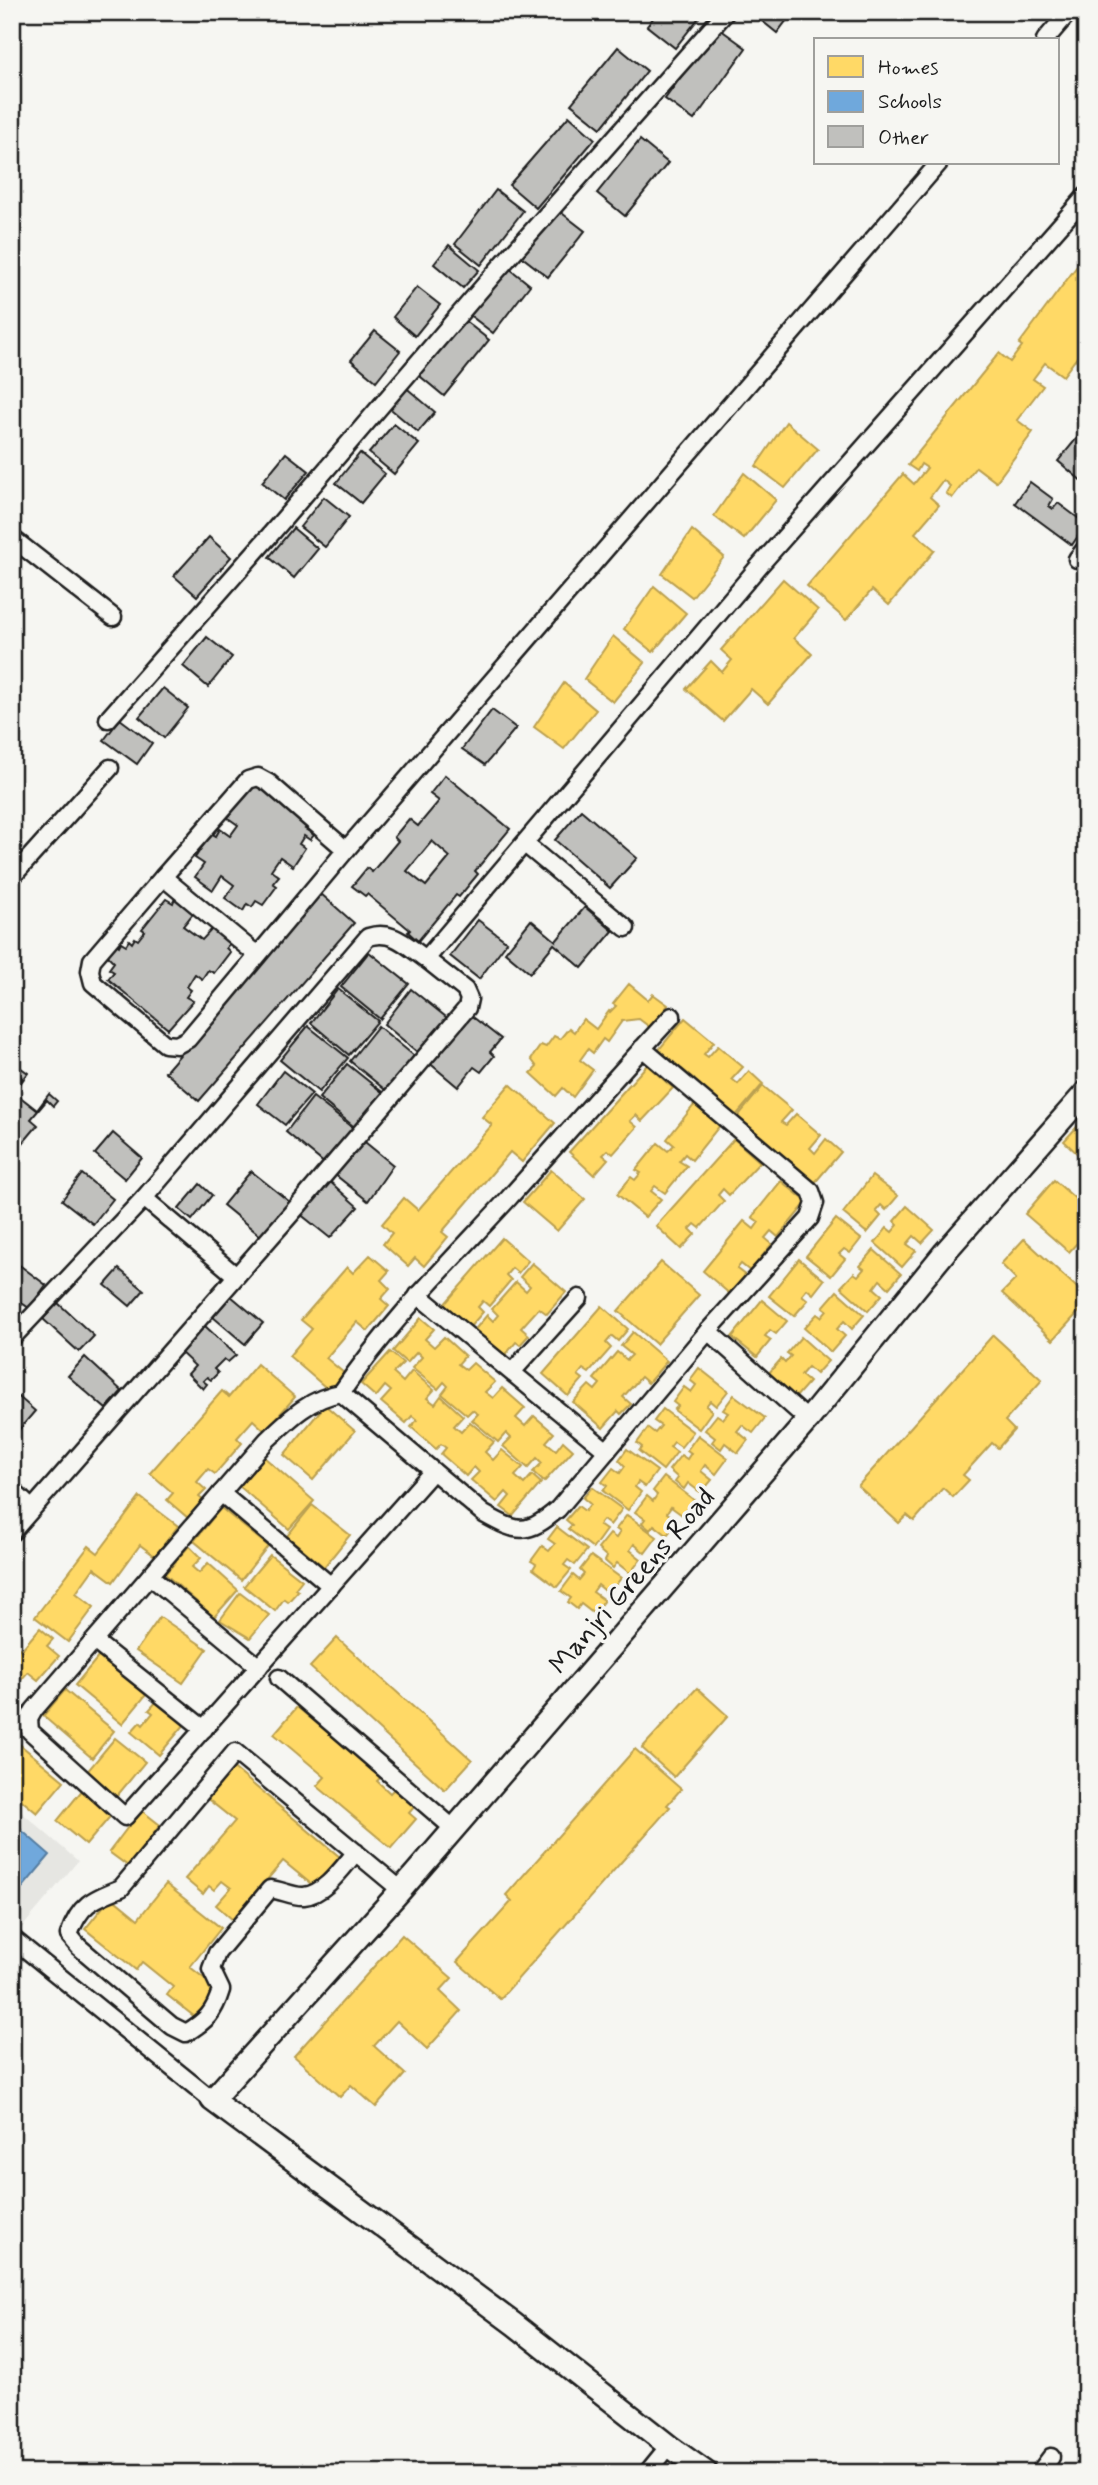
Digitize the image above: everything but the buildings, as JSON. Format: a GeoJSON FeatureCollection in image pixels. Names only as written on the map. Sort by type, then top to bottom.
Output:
{"type":"FeatureCollection","features":[{"type":"Feature","properties":{"kind":"street"},"geometry":{"type":"LineString","coordinates":[[108,719],[494,274],[726,12]]}},
{"type":"Feature","properties":{"kind":"street"},"geometry":{"type":"LineString","coordinates":[[1047,38],[1069,12]]}},
{"type":"Feature","properties":{"kind":"street"},"geometry":{"type":"LineString","coordinates":[[346,850],[269,783],[258,778],[248,780],[92,960],[90,971],[93,983],[165,1044],[177,1045],[188,1039],[346,850],[938,164]]}},
{"type":"Feature","properties":{"kind":"street"},"geometry":{"type":"LineString","coordinates":[[426,959],[760,565],[1086,196]]}},
{"type":"Feature","properties":{"kind":"street"},"geometry":{"type":"LineString","coordinates":[[12,538],[113,617]]}},
{"type":"Feature","properties":{"kind":"street"},"geometry":{"type":"LineString","coordinates":[[12,877],[110,768]]}},
{"type":"Feature","properties":{"kind":"street"},"geometry":{"type":"LineString","coordinates":[[525,844],[626,928]]}},
{"type":"Feature","properties":{"kind":"street"},"geometry":{"type":"LineString","coordinates":[[163,877],[257,956]]}},
{"type":"Feature","properties":{"kind":"street"},"geometry":{"type":"LineString","coordinates":[[12,1338],[144,1198],[368,937],[380,933],[392,936],[464,990],[469,999],[467,1008],[297,1207],[12,1532]]}},
{"type":"Feature","properties":{"kind":"street"},"geometry":{"type":"LineString","coordinates":[[433,1471],[125,1817],[30,1731],[29,1719],[34,1710],[267,1440],[289,1419],[324,1396],[341,1393],[362,1362],[418,1294],[672,1016]]}},
{"type":"Feature","properties":{"kind":"street"},"geometry":{"type":"LineString","coordinates":[[341,1393],[484,1514],[506,1526],[523,1530],[540,1524],[558,1508],[708,1331],[810,1218],[815,1203],[811,1191],[642,1048]]}},
{"type":"Feature","properties":{"kind":"street","name":"Manjri Greens Road"},"geometry":{"type":"LineString","coordinates":[[212,2100],[401,1890],[808,1420],[945,1252],[1086,1092]]}},
{"type":"Feature","properties":{"kind":"street"},"geometry":{"type":"LineString","coordinates":[[144,1198],[235,1275]]}},
{"type":"Feature","properties":{"kind":"street"},"geometry":{"type":"LineString","coordinates":[[418,1294],[607,1451]]}},
{"type":"Feature","properties":{"kind":"street"},"geometry":{"type":"LineString","coordinates":[[512,1373],[579,1298]]}},
{"type":"Feature","properties":{"kind":"street"},"geometry":{"type":"LineString","coordinates":[[708,1331],[808,1420]]}},
{"type":"Feature","properties":{"kind":"street"},"geometry":{"type":"LineString","coordinates":[[12,1490],[32,1508]]}},
{"type":"Feature","properties":{"kind":"street"},"geometry":{"type":"LineString","coordinates":[[221,1493],[331,1586]]}},
{"type":"Feature","properties":{"kind":"street"},"geometry":{"type":"LineString","coordinates":[[150,1576],[259,1667]]}},
{"type":"Feature","properties":{"kind":"street"},"geometry":{"type":"LineString","coordinates":[[94,1641],[204,1729]]}},
{"type":"Feature","properties":{"kind":"street"},"geometry":{"type":"LineString","coordinates":[[279,1678],[453,1828]]}},
{"type":"Feature","properties":{"kind":"street"},"geometry":{"type":"LineString","coordinates":[[356,1852],[337,1875],[316,1892],[302,1896],[270,1889],[217,1953],[211,1969],[221,1990],[216,2008],[200,2025],[186,2033],[172,2026],[69,1936],[75,1916],[93,1898],[121,1888],[236,1752],[356,1852],[401,1890]]}},
{"type":"Feature","properties":{"kind":"street"},"geometry":{"type":"LineString","coordinates":[[12,1938],[212,2100],[514,2324],[669,2446],[708,2473]]}},
{"type":"Feature","properties":{"kind":"street"},"geometry":{"type":"LineString","coordinates":[[647,2473],[669,2446]]}},
{"type":"Feature","properties":{"kind":"street"},"geometry":{"type":"LineString","coordinates":[[1040,2473],[1051,2457]]}},
{"type":"Feature","properties":{"kind":"shaded area"},"geometry":{"type":"Polygon","coordinates":[[[12,1804],[78,1861],[19,1931],[12,1925],[12,1804]]]}}]}
